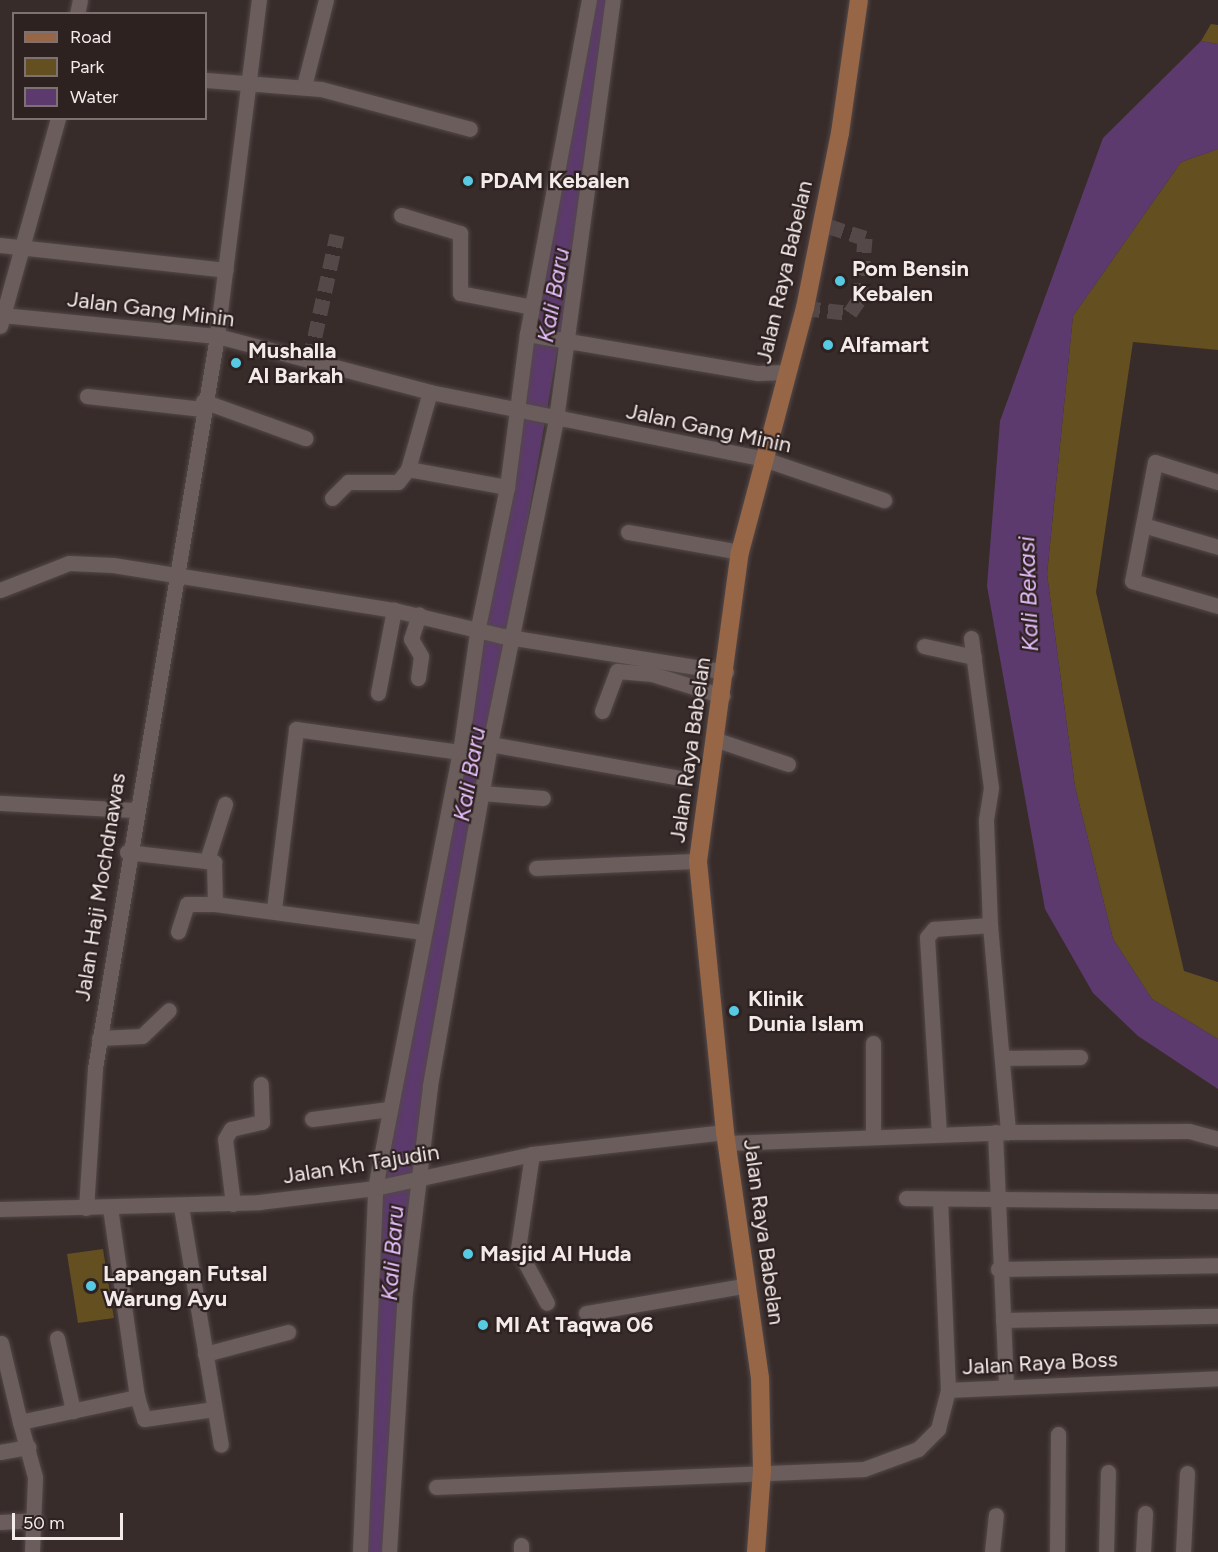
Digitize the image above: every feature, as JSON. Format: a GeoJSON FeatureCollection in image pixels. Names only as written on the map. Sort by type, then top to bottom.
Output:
{"type":"FeatureCollection","features":[{"type":"Feature","properties":{"kind":"main road","name":"Jalan Raya Babelan"},"geometry":{"type":"LineString","coordinates":[[756,1552],[762,1471],[760,1378],[726,1138],[698,861],[714,739],[723,696],[740,552],[785,372],[805,308],[840,133],[859,0]]}},
{"type":"Feature","properties":{"kind":"street","name":"Jalan Haji Mochdnawas"},"geometry":{"type":"LineString","coordinates":[[86,1208],[99,1038],[127,852],[202,405],[217,336],[245,82],[259,0]]}},
{"type":"Feature","properties":{"kind":"street"},"geometry":{"type":"LineString","coordinates":[[304,86],[326,0]]}},
{"type":"Feature","properties":{"kind":"street"},"geometry":{"type":"LineString","coordinates":[[389,1552],[412,1181],[490,744],[495,635],[507,487],[532,335],[532,307],[590,0]]}},
{"type":"Feature","properties":{"kind":"street"},"geometry":{"type":"LineString","coordinates":[[360,1552],[382,1187],[389,1109],[460,752],[495,635],[552,418],[613,0]]}},
{"type":"Feature","properties":{"kind":"street"},"geometry":{"type":"LineString","coordinates":[[207,80],[304,86],[470,129]]}},
{"type":"Feature","properties":{"kind":"street"},"geometry":{"type":"LineString","coordinates":[[1,321],[25,247],[57,120]]}},
{"type":"Feature","properties":{"kind":"street"},"geometry":{"type":"LineString","coordinates":[[401,215],[460,233],[460,293],[532,307]]}},
{"type":"Feature","properties":{"kind":"street"},"geometry":{"type":"LineString","coordinates":[[0,245],[226,270]]}},
{"type":"Feature","properties":{"kind":"street","name":"Jalan Gang Minin"},"geometry":{"type":"LineString","coordinates":[[1,321],[217,336],[430,392],[519,412],[764,459],[884,500]]}},
{"type":"Feature","properties":{"kind":"street"},"geometry":{"type":"LineString","coordinates":[[532,335],[758,373],[785,372]]}},
{"type":"Feature","properties":{"kind":"street"},"geometry":{"type":"LineString","coordinates":[[332,498],[348,482],[398,482],[408,469],[430,392]]}},
{"type":"Feature","properties":{"kind":"street"},"geometry":{"type":"LineString","coordinates":[[87,396],[202,405],[305,438]]}},
{"type":"Feature","properties":{"kind":"street"},"geometry":{"type":"LineString","coordinates":[[1218,482],[1155,462],[1132,581],[1218,606]]}},
{"type":"Feature","properties":{"kind":"street"},"geometry":{"type":"LineString","coordinates":[[408,469],[507,487]]}},
{"type":"Feature","properties":{"kind":"street"},"geometry":{"type":"LineString","coordinates":[[1143,525],[1218,547]]}},
{"type":"Feature","properties":{"kind":"street"},"geometry":{"type":"LineString","coordinates":[[628,532],[740,552]]}},
{"type":"Feature","properties":{"kind":"street"},"geometry":{"type":"LineString","coordinates":[[0,590],[69,563],[174,574],[419,614],[495,635],[726,672]]}},
{"type":"Feature","properties":{"kind":"street"},"geometry":{"type":"LineString","coordinates":[[378,693],[394,610]]}},
{"type":"Feature","properties":{"kind":"street"},"geometry":{"type":"LineString","coordinates":[[418,678],[421,657],[411,639],[419,614]]}},
{"type":"Feature","properties":{"kind":"street"},"geometry":{"type":"LineString","coordinates":[[971,638],[991,788],[986,821],[990,925],[1003,1058],[1001,1132],[995,1198],[1006,1385]]}},
{"type":"Feature","properties":{"kind":"street"},"geometry":{"type":"LineString","coordinates":[[924,645],[974,657]]}},
{"type":"Feature","properties":{"kind":"street"},"geometry":{"type":"LineString","coordinates":[[602,711],[617,671],[652,674],[723,696]]}},
{"type":"Feature","properties":{"kind":"street"},"geometry":{"type":"LineString","coordinates":[[274,909],[296,729],[460,752]]}},
{"type":"Feature","properties":{"kind":"street"},"geometry":{"type":"LineString","coordinates":[[714,739],[788,764]]}},
{"type":"Feature","properties":{"kind":"street"},"geometry":{"type":"LineString","coordinates":[[490,744],[681,778]]}},
{"type":"Feature","properties":{"kind":"street"},"geometry":{"type":"LineString","coordinates":[[482,793],[543,798]]}},
{"type":"Feature","properties":{"kind":"street"},"geometry":{"type":"LineString","coordinates":[[0,803],[135,810]]}},
{"type":"Feature","properties":{"kind":"street"},"geometry":{"type":"LineString","coordinates":[[207,860],[225,804]]}},
{"type":"Feature","properties":{"kind":"street"},"geometry":{"type":"LineString","coordinates":[[127,852],[207,860],[215,864],[215,904]]}},
{"type":"Feature","properties":{"kind":"street"},"geometry":{"type":"LineString","coordinates":[[536,868],[698,861]]}},
{"type":"Feature","properties":{"kind":"street"},"geometry":{"type":"LineString","coordinates":[[178,932],[188,904],[215,904],[274,909],[423,932]]}},
{"type":"Feature","properties":{"kind":"street"},"geometry":{"type":"LineString","coordinates":[[939,1134],[927,937],[934,929],[990,925]]}},
{"type":"Feature","properties":{"kind":"street"},"geometry":{"type":"LineString","coordinates":[[99,1038],[142,1036],[169,1011]]}},
{"type":"Feature","properties":{"kind":"street"},"geometry":{"type":"LineString","coordinates":[[873,1042],[873,1135]]}},
{"type":"Feature","properties":{"kind":"street"},"geometry":{"type":"LineString","coordinates":[[1003,1058],[1080,1057]]}},
{"type":"Feature","properties":{"kind":"street"},"geometry":{"type":"LineString","coordinates":[[233,1204],[225,1139],[231,1129],[262,1122],[261,1084]]}},
{"type":"Feature","properties":{"kind":"street"},"geometry":{"type":"LineString","coordinates":[[312,1119],[389,1109]]}},
{"type":"Feature","properties":{"kind":"street","name":"Jalan Kh Tajudin"},"geometry":{"type":"LineString","coordinates":[[0,1209],[181,1207],[233,1204],[382,1187],[532,1154],[726,1138],[1001,1132],[1189,1131],[1218,1139]]}},
{"type":"Feature","properties":{"kind":"street"},"geometry":{"type":"LineString","coordinates":[[532,1154],[518,1249],[547,1303]]}},
{"type":"Feature","properties":{"kind":"street"},"geometry":{"type":"LineString","coordinates":[[906,1198],[1218,1201]]}},
{"type":"Feature","properties":{"kind":"street"},"geometry":{"type":"LineString","coordinates":[[940,1200],[948,1390]]}},
{"type":"Feature","properties":{"kind":"street"},"geometry":{"type":"LineString","coordinates":[[181,1207],[220,1445]]}},
{"type":"Feature","properties":{"kind":"street"},"geometry":{"type":"LineString","coordinates":[[110,1208],[137,1397],[144,1419],[214,1408]]}},
{"type":"Feature","properties":{"kind":"street"},"geometry":{"type":"LineString","coordinates":[[998,1269],[1218,1265]]}},
{"type":"Feature","properties":{"kind":"street"},"geometry":{"type":"LineString","coordinates":[[586,1313],[748,1285]]}},
{"type":"Feature","properties":{"kind":"street"},"geometry":{"type":"LineString","coordinates":[[1003,1320],[1218,1316]]}},
{"type":"Feature","properties":{"kind":"street"},"geometry":{"type":"LineString","coordinates":[[205,1354],[288,1332]]}},
{"type":"Feature","properties":{"kind":"street"},"geometry":{"type":"LineString","coordinates":[[57,1338],[73,1411]]}},
{"type":"Feature","properties":{"kind":"street"},"geometry":{"type":"LineString","coordinates":[[1,1343],[20,1422],[29,1447],[36,1520],[32,1552]]}},
{"type":"Feature","properties":{"kind":"street","name":"Jalan Raya Boss"},"geometry":{"type":"LineString","coordinates":[[436,1487],[762,1471],[864,1469],[900,1459],[934,1436],[948,1390],[1006,1385],[1218,1378]]}},
{"type":"Feature","properties":{"kind":"street"},"geometry":{"type":"LineString","coordinates":[[20,1422],[137,1397]]}},
{"type":"Feature","properties":{"kind":"street"},"geometry":{"type":"LineString","coordinates":[[1057,1552],[1058,1434]]}},
{"type":"Feature","properties":{"kind":"street"},"geometry":{"type":"LineString","coordinates":[[0,1452],[29,1447]]}},
{"type":"Feature","properties":{"kind":"street"},"geometry":{"type":"LineString","coordinates":[[1106,1552],[1108,1472]]}},
{"type":"Feature","properties":{"kind":"street"},"geometry":{"type":"LineString","coordinates":[[1183,1552],[1187,1473]]}},
{"type":"Feature","properties":{"kind":"street"},"geometry":{"type":"LineString","coordinates":[[1143,1552],[1145,1514]]}},
{"type":"Feature","properties":{"kind":"street"},"geometry":{"type":"LineString","coordinates":[[992,1552],[996,1515]]}},
{"type":"Feature","properties":{"kind":"street"},"geometry":{"type":"LineString","coordinates":[[0,1521],[36,1520]]}},
{"type":"Feature","properties":{"kind":"green space"},"geometry":{"type":"Polygon","coordinates":[[[1211,24],[1218,25],[1218,44],[1201,41],[1211,24]]]}},
{"type":"Feature","properties":{"kind":"green space"},"geometry":{"type":"Polygon","coordinates":[[[1218,149],[1218,350],[1133,342],[1096,592],[1184,971],[1218,982],[1218,1039],[1152,999],[1113,939],[1075,787],[1047,574],[1073,316],[1181,162],[1218,149]]]}},
{"type":"Feature","properties":{"kind":"green space","name":"Lapangan Futsal Warung Ayu"},"geometry":{"type":"Polygon","coordinates":[[[103,1249],[114,1318],[78,1323],[67,1254],[103,1249]]]}},
{"type":"Feature","properties":{"kind":"water","name":"Kali Bekasi"},"geometry":{"type":"Polygon","coordinates":[[[1201,41],[1218,44],[1218,149],[1181,162],[1073,316],[1047,574],[1075,787],[1113,939],[1152,999],[1218,1039],[1218,1089],[1138,1036],[1093,993],[1045,909],[987,586],[1000,421],[1103,138],[1201,41]]]}},
{"type":"Feature","properties":{"kind":"waterway","name":"Kali Baru"},"geometry":{"type":"LineString","coordinates":[[376,1552],[393,1213],[604,0]]}},
{"type":"Feature","properties":{"kind":"tunnel"},"geometry":{"type":"LineString","coordinates":[[805,308],[850,313],[860,298],[865,238],[822,224]]}},
{"type":"Feature","properties":{"kind":"tunnel"},"geometry":{"type":"LineString","coordinates":[[310,359],[337,235]]}},
{"type":"Feature","properties":{"kind":"place","name":"PDAM Kebalen"},"geometry":{"type":"Point","coordinates":[468,181]}},
{"type":"Feature","properties":{"kind":"place","name":"Pom Bensin Kebalen"},"geometry":{"type":"Point","coordinates":[840,281]}},
{"type":"Feature","properties":{"kind":"place","name":"Alfamart"},"geometry":{"type":"Point","coordinates":[828,345]}},
{"type":"Feature","properties":{"kind":"place","name":"Mushalla Al Barkah"},"geometry":{"type":"Point","coordinates":[236,363]}},
{"type":"Feature","properties":{"kind":"place","name":"Klinik Dunia Islam"},"geometry":{"type":"Point","coordinates":[734,1011]}},
{"type":"Feature","properties":{"kind":"place","name":"Masjid Al Huda"},"geometry":{"type":"Point","coordinates":[468,1254]}},
{"type":"Feature","properties":{"kind":"place","name":"Lapangan Futsal Warung Ayu"},"geometry":{"type":"Point","coordinates":[91,1286]}},
{"type":"Feature","properties":{"kind":"place","name":"MI At Taqwa 06"},"geometry":{"type":"Point","coordinates":[483,1325]}}]}
